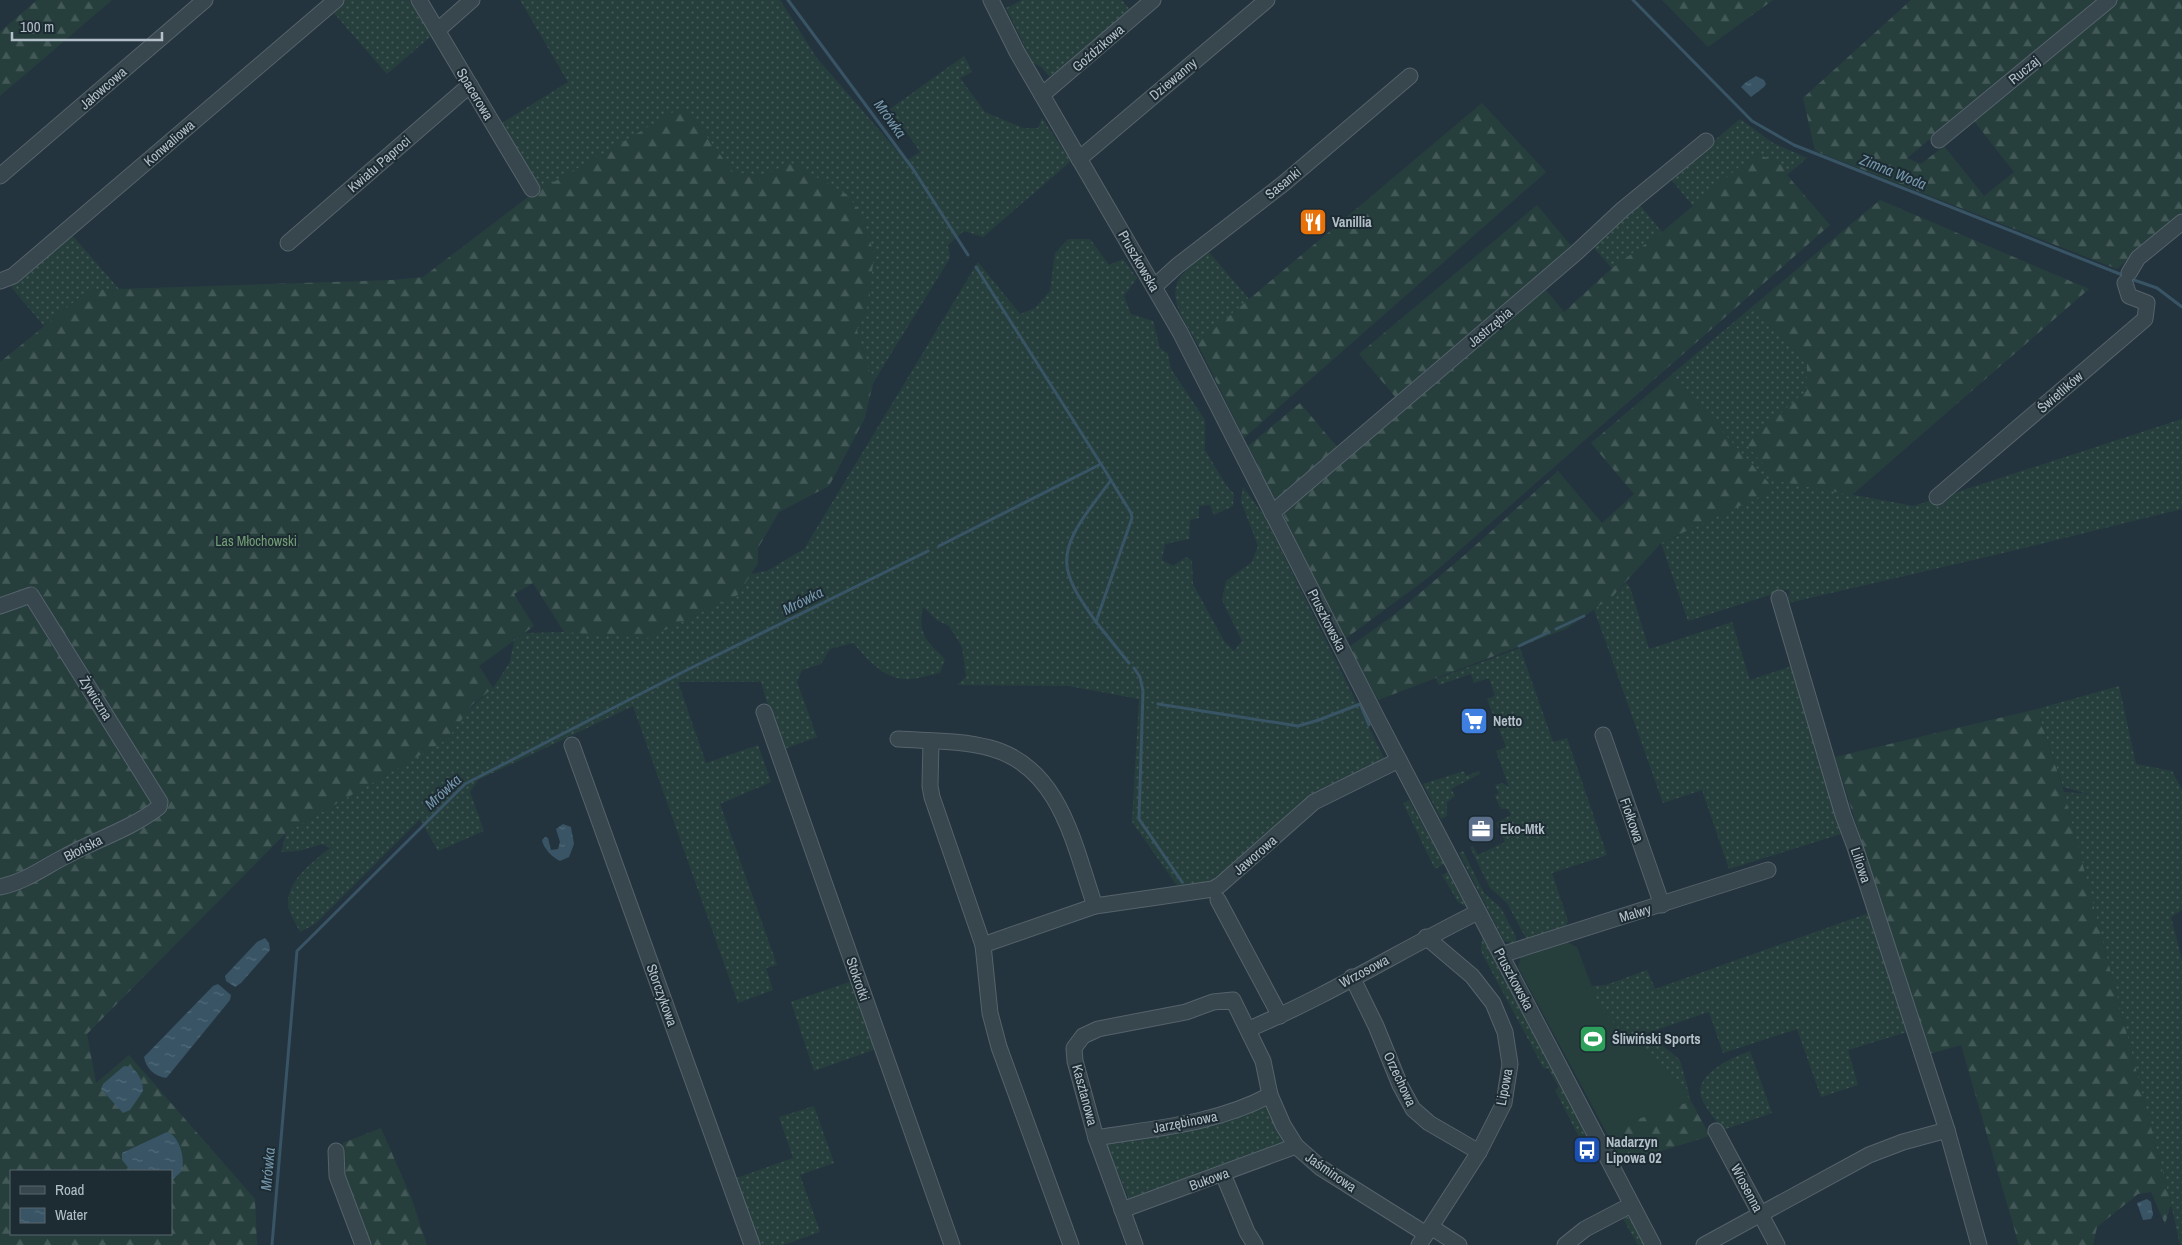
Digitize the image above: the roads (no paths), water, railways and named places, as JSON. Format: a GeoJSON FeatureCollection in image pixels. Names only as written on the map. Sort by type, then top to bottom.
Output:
{"type":"FeatureCollection","features":[{"type":"Feature","properties":{"kind":"street","name":"Jałowcowa"},"geometry":{"type":"LineString","coordinates":[[0,176],[205,0]]}},
{"type":"Feature","properties":{"kind":"street","name":"Konwaliowa"},"geometry":{"type":"LineString","coordinates":[[0,281],[14,276],[336,0]]}},
{"type":"Feature","properties":{"kind":"street","name":"Spacerowa"},"geometry":{"type":"LineString","coordinates":[[419,0],[532,189]]}},
{"type":"Feature","properties":{"kind":"street"},"geometry":{"type":"LineString","coordinates":[[438,30],[472,0]]}},
{"type":"Feature","properties":{"kind":"street","name":"Pruszkowska"},"geometry":{"type":"LineString","coordinates":[[992,0],[1017,52],[1184,341],[1478,912],[1653,1245]]}},
{"type":"Feature","properties":{"kind":"street","name":"Goździkowa"},"geometry":{"type":"LineString","coordinates":[[1042,95],[1154,0]]}},
{"type":"Feature","properties":{"kind":"street","name":"Dziewanny"},"geometry":{"type":"LineString","coordinates":[[1080,159],[1267,0]]}},
{"type":"Feature","properties":{"kind":"street","name":"Ruczaj"},"geometry":{"type":"LineString","coordinates":[[1939,140],[2109,0]]}},
{"type":"Feature","properties":{"kind":"street","name":"Sasanki"},"geometry":{"type":"LineString","coordinates":[[1154,287],[1177,266],[1283,184],[1410,76]]}},
{"type":"Feature","properties":{"kind":"street","name":"Kwiatu Paproci"},"geometry":{"type":"LineString","coordinates":[[288,242],[470,85]]}},
{"type":"Feature","properties":{"kind":"street","name":"Jastrzębia"},"geometry":{"type":"LineString","coordinates":[[1272,512],[1570,258],[1623,209],[1706,141]]}},
{"type":"Feature","properties":{"kind":"street","name":"Świetlików"},"geometry":{"type":"LineString","coordinates":[[1937,497],[2145,319],[2147,303],[2128,296],[2127,278],[2138,258],[2182,222]]}},
{"type":"Feature","properties":{"kind":"street","name":"Żywiczna"},"geometry":{"type":"LineString","coordinates":[[0,606],[31,595],[160,802]]}},
{"type":"Feature","properties":{"kind":"street","name":"Liliowa"},"geometry":{"type":"LineString","coordinates":[[1779,598],[1843,815],[1947,1130],[1978,1245]]}},
{"type":"Feature","properties":{"kind":"street","name":"Stokrotki"},"geometry":{"type":"LineString","coordinates":[[764,712],[952,1245]]}},
{"type":"Feature","properties":{"kind":"street","name":"Fiołkowa"},"geometry":{"type":"LineString","coordinates":[[1603,735],[1662,905]]}},
{"type":"Feature","properties":{"kind":"street"},"geometry":{"type":"LineString","coordinates":[[898,739],[991,748],[1019,761],[1042,780],[1059,805],[1095,906]]}},
{"type":"Feature","properties":{"kind":"street"},"geometry":{"type":"LineString","coordinates":[[931,741],[930,786],[932,797],[983,945],[990,1013],[999,1047],[1071,1245]]}},
{"type":"Feature","properties":{"kind":"street","name":"Storczykowa"},"geometry":{"type":"LineString","coordinates":[[572,745],[752,1245]]}},
{"type":"Feature","properties":{"kind":"street","name":"Jaworowa"},"geometry":{"type":"LineString","coordinates":[[983,945],[1095,906],[1213,889],[1220,885],[1314,802],[1400,760]]}},
{"type":"Feature","properties":{"kind":"street","name":"Błońska"},"geometry":{"type":"LineString","coordinates":[[0,887],[16,884],[65,856],[146,816],[159,807],[160,802]]}},
{"type":"Feature","properties":{"kind":"street","name":"Malwy"},"geometry":{"type":"LineString","coordinates":[[1501,956],[1768,870]]}},
{"type":"Feature","properties":{"kind":"street"},"geometry":{"type":"LineString","coordinates":[[1218,900],[1280,1016]]}},
{"type":"Feature","properties":{"kind":"street","name":"Wrzosowa"},"geometry":{"type":"LineString","coordinates":[[1249,1029],[1280,1016],[1478,912]]}},
{"type":"Feature","properties":{"kind":"street","name":"Lipowa"},"geometry":{"type":"LineString","coordinates":[[1425,1235],[1479,1152],[1504,1102],[1510,1064],[1505,1032],[1493,1003],[1472,976],[1426,938]]}},
{"type":"Feature","properties":{"kind":"street","name":"Orzechowa"},"geometry":{"type":"LineString","coordinates":[[1352,977],[1413,1109],[1428,1123],[1479,1152]]}},
{"type":"Feature","properties":{"kind":"street","name":"Jaśminowa"},"geometry":{"type":"LineString","coordinates":[[1233,1000],[1249,1029],[1263,1061],[1270,1095],[1283,1125],[1296,1146],[1321,1168],[1425,1235],[1459,1245]]}},
{"type":"Feature","properties":{"kind":"street","name":"Kasztanowa"},"geometry":{"type":"LineString","coordinates":[[1135,1245],[1096,1138],[1075,1061],[1074,1048],[1083,1036],[1098,1029],[1186,1012],[1213,1002],[1233,1000]]}},
{"type":"Feature","properties":{"kind":"street","name":"Jarzębinowa"},"geometry":{"type":"LineString","coordinates":[[1096,1138],[1209,1120],[1247,1108],[1270,1095]]}},
{"type":"Feature","properties":{"kind":"street"},"geometry":{"type":"LineString","coordinates":[[1704,1245],[1869,1155],[1904,1142],[1947,1130]]}},
{"type":"Feature","properties":{"kind":"street","name":"Wiosenna"},"geometry":{"type":"LineString","coordinates":[[1716,1131],[1777,1245]]}},
{"type":"Feature","properties":{"kind":"street","name":"Bukowa"},"geometry":{"type":"LineString","coordinates":[[1122,1210],[1296,1146]]}},
{"type":"Feature","properties":{"kind":"street"},"geometry":{"type":"LineString","coordinates":[[336,1151],[337,1176],[363,1245]]}},
{"type":"Feature","properties":{"kind":"street"},"geometry":{"type":"LineString","coordinates":[[1223,1174],[1247,1232],[1255,1245]]}},
{"type":"Feature","properties":{"kind":"street"},"geometry":{"type":"LineString","coordinates":[[1565,1245],[1585,1229],[1632,1205]]}},
{"type":"Feature","properties":{"kind":"water"},"geometry":{"type":"Polygon","coordinates":[[[1756,76],[1764,80],[1766,84],[1751,97],[1741,87],[1756,76]]]}},
{"type":"Feature","properties":{"kind":"water"},"geometry":{"type":"Polygon","coordinates":[[[563,824],[571,827],[574,844],[569,857],[560,861],[554,858],[544,846],[542,840],[545,837],[548,838],[551,850],[558,849],[560,842],[556,829],[563,824]]]}},
{"type":"Feature","properties":{"kind":"water"},"geometry":{"type":"Polygon","coordinates":[[[265,938],[269,943],[270,950],[241,983],[235,987],[226,981],[225,976],[257,942],[265,938]]]}},
{"type":"Feature","properties":{"kind":"water"},"geometry":{"type":"Polygon","coordinates":[[[218,984],[231,995],[230,1000],[166,1078],[151,1071],[144,1057],[213,986],[218,984]]]}},
{"type":"Feature","properties":{"kind":"water"},"geometry":{"type":"Polygon","coordinates":[[[124,1066],[132,1068],[138,1074],[142,1082],[143,1091],[130,1110],[123,1113],[101,1089],[103,1084],[124,1066]]]}},
{"type":"Feature","properties":{"kind":"water"},"geometry":{"type":"Polygon","coordinates":[[[167,1132],[172,1134],[180,1148],[183,1160],[182,1171],[172,1180],[172,1170],[130,1170],[122,1160],[122,1153],[167,1132]]]}},
{"type":"Feature","properties":{"kind":"water"},"geometry":{"type":"Polygon","coordinates":[[[2147,1199],[2151,1202],[2153,1215],[2151,1219],[2143,1220],[2137,1203],[2147,1199]]]}},
{"type":"Feature","properties":{"kind":"waterway","name":"Mrówka"},"geometry":{"type":"LineString","coordinates":[[788,0],[913,169],[968,255]]}},
{"type":"Feature","properties":{"kind":"waterway","name":"Zimna Woda"},"geometry":{"type":"LineString","coordinates":[[1633,0],[1752,121],[1794,145],[2125,276]]}},
{"type":"Feature","properties":{"kind":"waterway","name":"Mrówka"},"geometry":{"type":"LineString","coordinates":[[939,546],[1101,464],[976,267]]}},
{"type":"Feature","properties":{"kind":"waterway","name":"Zimna Woda"},"geometry":{"type":"LineString","coordinates":[[2131,279],[2157,288],[2182,307]]}},
{"type":"Feature","properties":{"kind":"waterway"},"geometry":{"type":"LineString","coordinates":[[1101,464],[1131,513],[1132,518],[1096,622],[1129,663]]}},
{"type":"Feature","properties":{"kind":"waterway"},"geometry":{"type":"LineString","coordinates":[[1096,622],[1074,587],[1069,575],[1067,563],[1068,550],[1072,537],[1079,525],[1111,480]]}},
{"type":"Feature","properties":{"kind":"waterway","name":"Mrówka"},"geometry":{"type":"LineString","coordinates":[[272,1245],[297,951],[465,784],[687,670],[928,551]]}},
{"type":"Feature","properties":{"kind":"waterway"},"geometry":{"type":"LineString","coordinates":[[1556,629],[1584,616]]}},
{"type":"Feature","properties":{"kind":"waterway"},"geometry":{"type":"LineString","coordinates":[[1519,646],[1549,632]]}},
{"type":"Feature","properties":{"kind":"waterway"},"geometry":{"type":"LineString","coordinates":[[1134,668],[1140,677],[1143,691],[1139,819],[1182,882]]}},
{"type":"Feature","properties":{"kind":"waterway"},"geometry":{"type":"LineString","coordinates":[[1158,704],[1298,726],[1360,704],[1369,725]]}},
{"type":"Feature","properties":{"kind":"place","name":"Vanillia"},"geometry":{"type":"Point","coordinates":[1313,222]}},
{"type":"Feature","properties":{"kind":"place","name":"Netto"},"geometry":{"type":"Point","coordinates":[1474,721]}},
{"type":"Feature","properties":{"kind":"place","name":"Eko-Mtk"},"geometry":{"type":"Point","coordinates":[1481,829]}},
{"type":"Feature","properties":{"kind":"place","name":"Śliwiński Sports"},"geometry":{"type":"Point","coordinates":[1593,1039]}},
{"type":"Feature","properties":{"kind":"place","name":"Nadarzyn Lipowa 02"},"geometry":{"type":"Point","coordinates":[1587,1150]}},
{"type":"Feature","properties":{"kind":"park label","name":"Las Młochowski"},"geometry":{"type":"Point","coordinates":[256,541]}}]}
